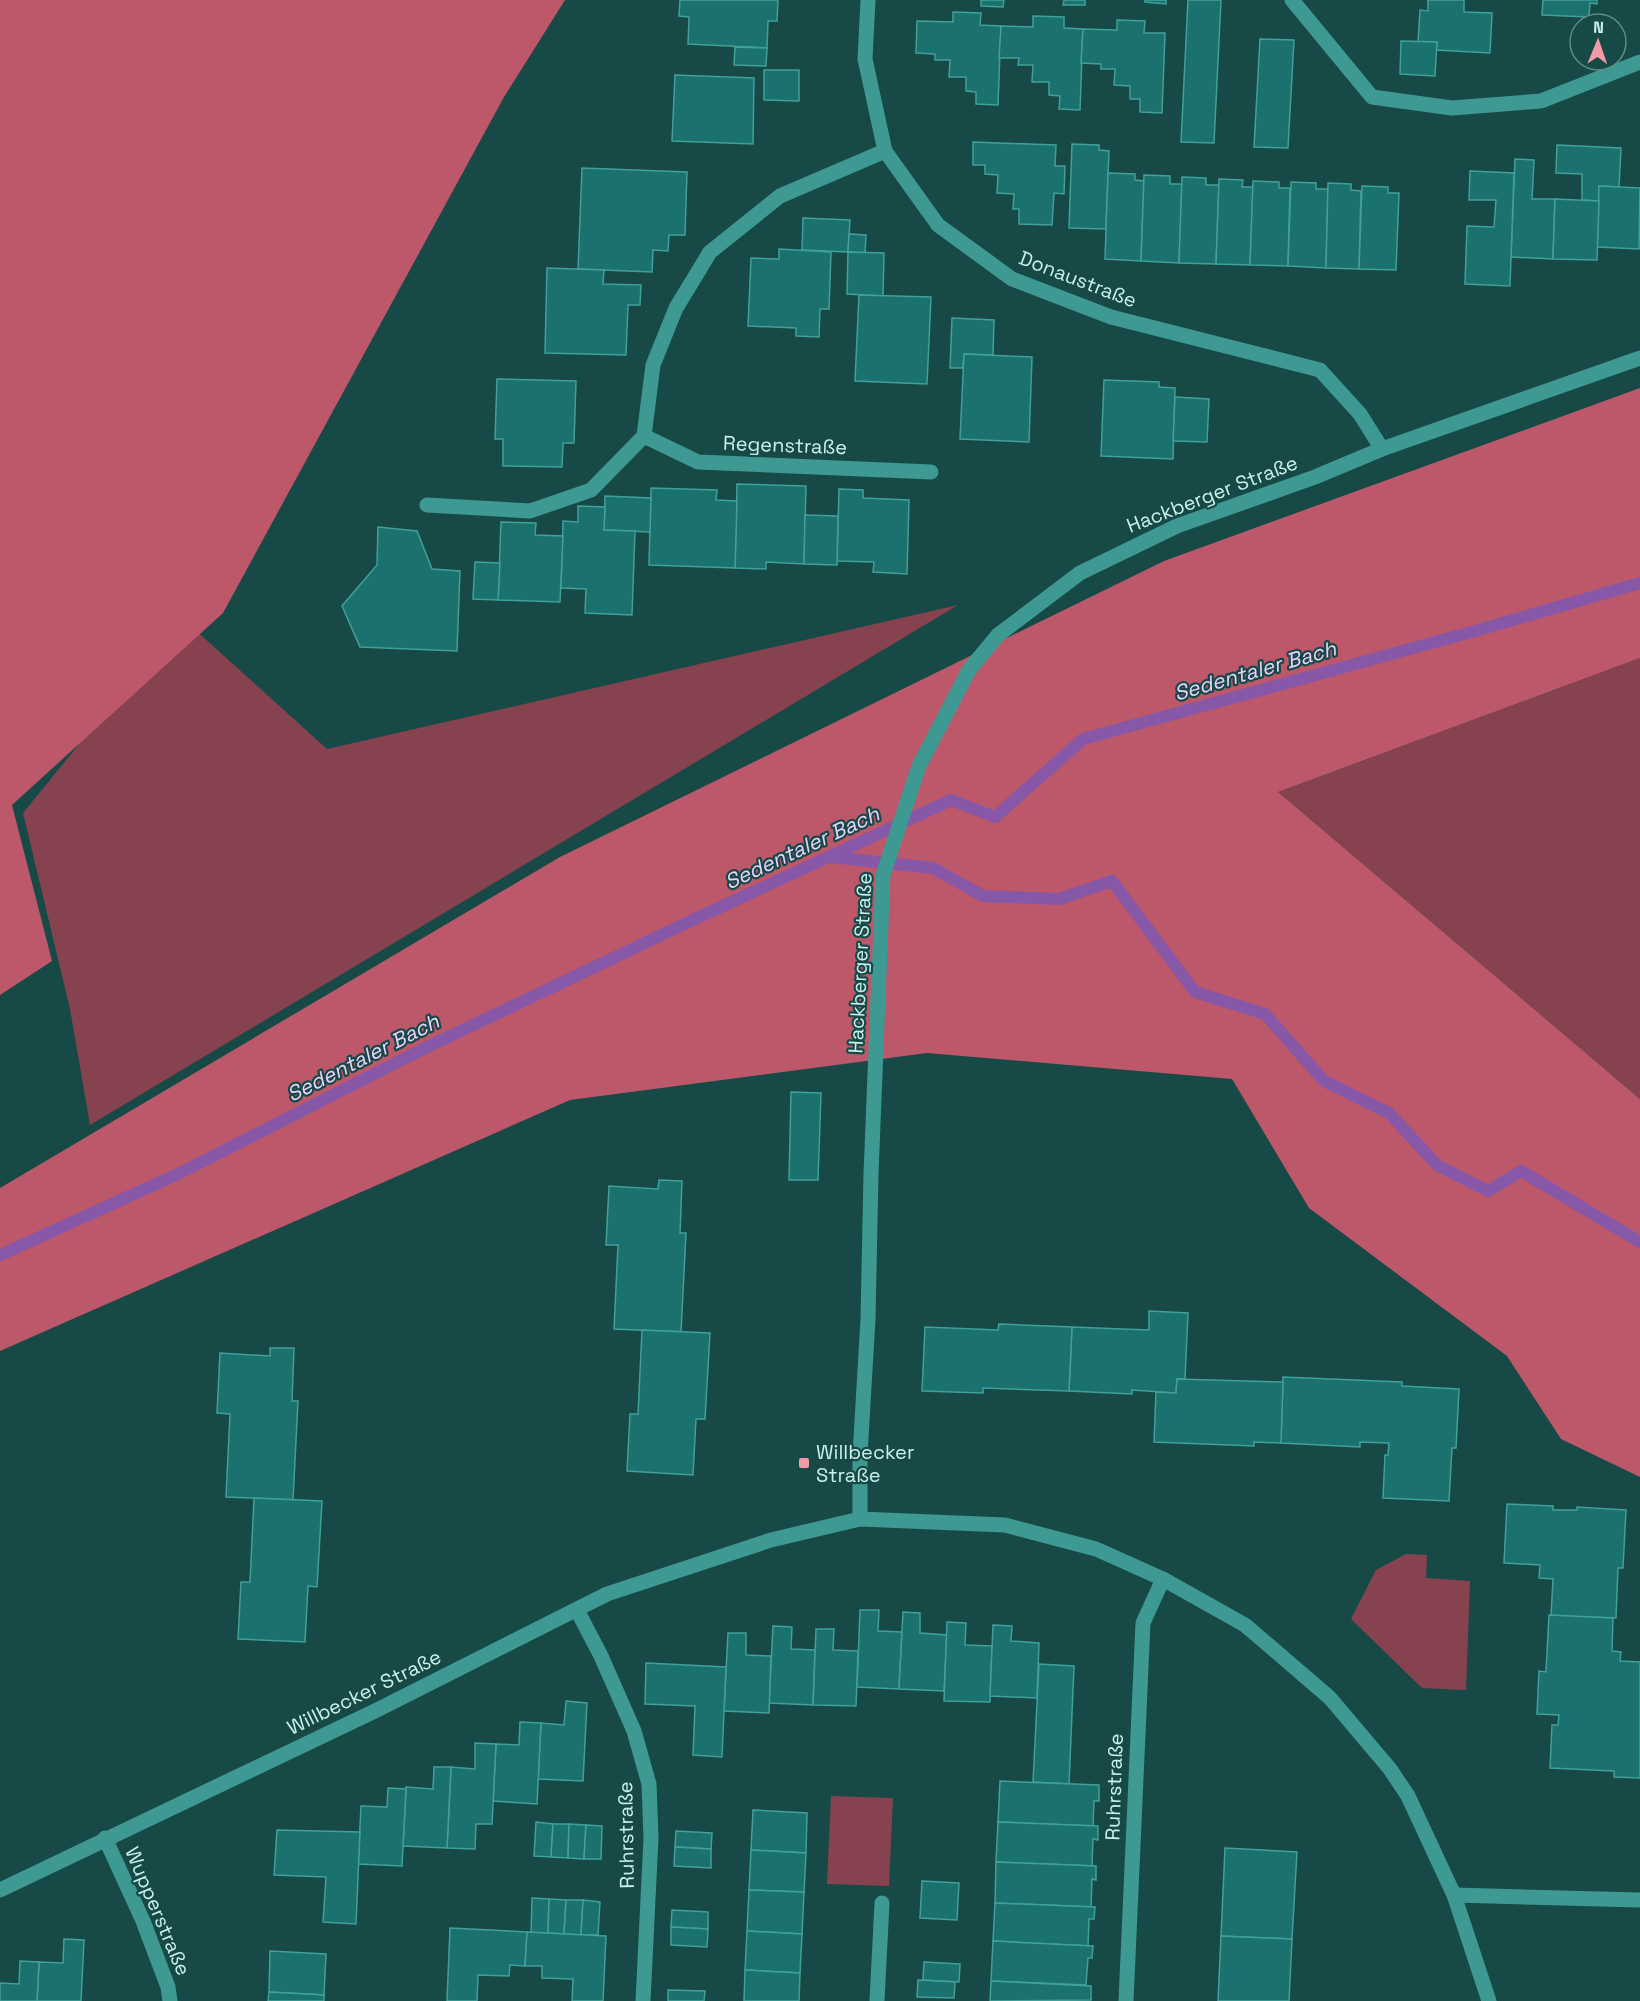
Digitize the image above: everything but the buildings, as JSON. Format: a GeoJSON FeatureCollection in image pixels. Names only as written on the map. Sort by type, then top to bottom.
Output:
{"type":"FeatureCollection","features":[{"type":"Feature","properties":{"kind":"street","name":"Donaustraße"},"geometry":{"type":"LineString","coordinates":[[868,0],[865,59],[885,152],[938,225],[1012,279],[1111,317],[1320,370],[1360,414],[1382,449]]}},
{"type":"Feature","properties":{"kind":"street"},"geometry":{"type":"LineString","coordinates":[[1292,0],[1372,97],[1452,108],[1541,101],[1640,62]]}},
{"type":"Feature","properties":{"kind":"street"},"geometry":{"type":"LineString","coordinates":[[427,505],[530,511],[591,490],[644,436],[653,365],[676,308],[710,252],[780,196],[885,152]]}},
{"type":"Feature","properties":{"kind":"street","name":"Hackberger Straße"},"geometry":{"type":"LineString","coordinates":[[860,1520],[860,1455],[868,1319],[871,1174],[883,874],[919,766],[969,670],[998,635],[1080,573],[1177,526],[1315,477],[1382,449],[1640,358]]}},
{"type":"Feature","properties":{"kind":"street","name":"Regenstraße"},"geometry":{"type":"LineString","coordinates":[[644,436],[698,462],[931,472]]}},
{"type":"Feature","properties":{"kind":"street","name":"Willbecker Straße"},"geometry":{"type":"LineString","coordinates":[[0,1890],[377,1710],[607,1594],[771,1540],[860,1520],[1005,1525],[1096,1549],[1163,1579],[1245,1625],[1330,1698],[1390,1769],[1408,1796],[1454,1895],[1490,2001]]}},
{"type":"Feature","properties":{"kind":"street","name":"Ruhrstraße"},"geometry":{"type":"LineString","coordinates":[[1126,2001],[1143,1623],[1163,1579]]}},
{"type":"Feature","properties":{"kind":"street","name":"Ruhrstraße"},"geometry":{"type":"LineString","coordinates":[[577,1610],[601,1656],[634,1731],[649,1784],[651,1838],[643,2001]]}},
{"type":"Feature","properties":{"kind":"street","name":"Wupperstraße"},"geometry":{"type":"LineString","coordinates":[[105,1838],[143,1922],[168,1987],[170,2001]]}},
{"type":"Feature","properties":{"kind":"street"},"geometry":{"type":"LineString","coordinates":[[1454,1895],[1640,1900]]}},
{"type":"Feature","properties":{"kind":"street"},"geometry":{"type":"LineString","coordinates":[[878,2001],[882,1903]]}},
{"type":"Feature","properties":{"kind":"shaded area"},"geometry":{"type":"Polygon","coordinates":[[[0,0],[565,0],[504,97],[223,613],[12,805],[52,961],[0,995],[0,0]]]}},
{"type":"Feature","properties":{"kind":"shaded area"},"geometry":{"type":"Polygon","coordinates":[[[1640,388],[1640,658],[1278,792],[1640,1099],[1640,1477],[1561,1439],[1507,1356],[1309,1208],[1232,1079],[927,1053],[570,1100],[0,1351],[0,1188],[560,857],[1164,561],[1640,388]]]}},
{"type":"Feature","properties":{"kind":"shaded area"},"geometry":{"type":"Polygon","coordinates":[[[958,605],[90,1125],[70,1009],[23,813],[182,618],[327,749],[958,605]]]}},
{"type":"Feature","properties":{"kind":"shaded area"},"geometry":{"type":"Polygon","coordinates":[[[1640,658],[1640,1099],[1278,792],[1640,658]]]}},
{"type":"Feature","properties":{"kind":"shaded area"},"geometry":{"type":"Polygon","coordinates":[[[1406,1554],[1427,1555],[1426,1578],[1470,1581],[1466,1690],[1422,1688],[1351,1619],[1376,1570],[1406,1554]]]}},
{"type":"Feature","properties":{"kind":"shaded area"},"geometry":{"type":"Polygon","coordinates":[[[831,1796],[893,1798],[889,1886],[827,1884],[831,1796]]]}},
{"type":"Feature","properties":{"kind":"waterway","name":"Sedentaler Bach"},"geometry":{"type":"LineString","coordinates":[[0,1255],[178,1174],[423,1049],[951,800],[995,817],[1083,739],[1640,583]]}},
{"type":"Feature","properties":{"kind":"waterway"},"geometry":{"type":"LineString","coordinates":[[831,857],[933,868],[983,896],[1059,899],[1112,881],[1195,992],[1265,1014],[1324,1081],[1389,1113],[1437,1165],[1488,1191],[1521,1171],[1640,1242]]}},
{"type":"Feature","properties":{"kind":"place","name":"Willbecker Straße"},"geometry":{"type":"Point","coordinates":[804,1463]}}]}
